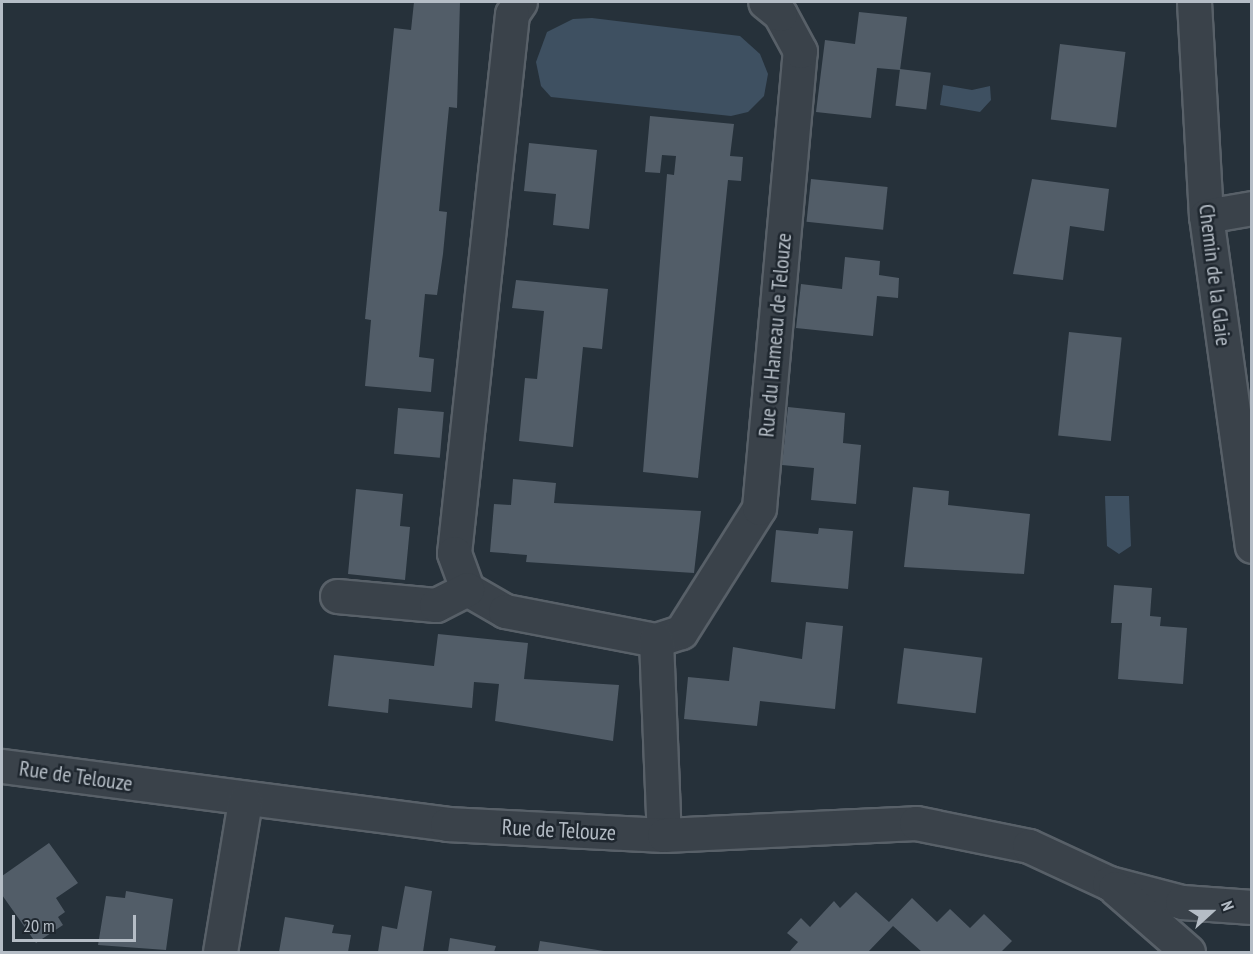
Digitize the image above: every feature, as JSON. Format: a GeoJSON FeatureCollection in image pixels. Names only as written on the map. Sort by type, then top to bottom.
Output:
{"type":"FeatureCollection","features":[{"type":"Feature","properties":{"kind":"street"},"geometry":{"type":"LineString","coordinates":[[520,2],[512,14],[454,553],[467,589],[505,611],[656,640],[664,835]]}},
{"type":"Feature","properties":{"kind":"street","name":"Rue du Hameau de Telouze"},"geometry":{"type":"LineString","coordinates":[[656,640],[681,632],[759,508],[800,51],[780,14],[765,2]]}},
{"type":"Feature","properties":{"kind":"street","name":"Chemin de la Glaie"},"geometry":{"type":"LineString","coordinates":[[1194,2],[1206,216],[1251,546]]}},
{"type":"Feature","properties":{"kind":"street"},"geometry":{"type":"LineString","coordinates":[[1206,216],[1251,208]]}},
{"type":"Feature","properties":{"kind":"street"},"geometry":{"type":"LineString","coordinates":[[337,596],[436,605],[467,589]]}},
{"type":"Feature","properties":{"kind":"street","name":"Rue de Telouze"},"geometry":{"type":"LineString","coordinates":[[2,766],[245,801],[447,824],[664,835],[916,823],[1029,846],[1109,883],[1182,902],[1251,907]]}},
{"type":"Feature","properties":{"kind":"street"},"geometry":{"type":"LineString","coordinates":[[220,952],[245,801]]}},
{"type":"Feature","properties":{"kind":"street","name":"Rue de Telouze"},"geometry":{"type":"LineString","coordinates":[[1109,883],[1188,952]]}},
{"type":"Feature","properties":{"kind":"water"},"geometry":{"type":"Polygon","coordinates":[[[592,18],[740,36],[760,54],[768,74],[764,96],[748,112],[731,116],[551,97],[541,86],[536,62],[547,32],[573,19],[592,18]]]}},
{"type":"Feature","properties":{"kind":"water"},"geometry":{"type":"Polygon","coordinates":[[[943,85],[972,90],[990,86],[991,100],[980,112],[940,105],[943,85]]]}},
{"type":"Feature","properties":{"kind":"water"},"geometry":{"type":"Polygon","coordinates":[[[1105,496],[1129,496],[1131,546],[1119,554],[1107,546],[1105,496]]]}},
{"type":"Feature","properties":{"kind":"building"},"geometry":{"type":"Polygon","coordinates":[[[414,2],[460,2],[457,108],[449,107],[439,211],[447,212],[443,254],[437,295],[425,294],[419,357],[434,359],[431,392],[365,386],[371,320],[365,319],[394,28],[411,30],[414,2]]]}},
{"type":"Feature","properties":{"kind":"building"},"geometry":{"type":"Polygon","coordinates":[[[859,12],[907,17],[900,70],[877,68],[871,118],[816,112],[825,40],[855,44],[859,12]]]}},
{"type":"Feature","properties":{"kind":"building"},"geometry":{"type":"Polygon","coordinates":[[[1060,44],[1126,52],[1116,127],[1051,119],[1060,44]]]}},
{"type":"Feature","properties":{"kind":"building"},"geometry":{"type":"Polygon","coordinates":[[[900,69],[931,73],[926,110],[895,106],[900,69]]]}},
{"type":"Feature","properties":{"kind":"building"},"geometry":{"type":"Polygon","coordinates":[[[650,116],[734,124],[730,156],[743,157],[741,181],[728,180],[698,478],[643,472],[667,174],[674,175],[676,156],[662,155],[660,173],[645,172],[650,116]]]}},
{"type":"Feature","properties":{"kind":"building"},"geometry":{"type":"Polygon","coordinates":[[[529,143],[597,150],[589,229],[553,225],[556,194],[524,191],[529,143]]]}},
{"type":"Feature","properties":{"kind":"building"},"geometry":{"type":"Polygon","coordinates":[[[811,179],[888,187],[883,230],[807,222],[811,179]]]}},
{"type":"Feature","properties":{"kind":"building"},"geometry":{"type":"Polygon","coordinates":[[[1032,179],[1109,189],[1104,231],[1070,226],[1063,280],[1013,274],[1032,179]]]}},
{"type":"Feature","properties":{"kind":"building"},"geometry":{"type":"Polygon","coordinates":[[[845,257],[880,261],[879,275],[899,278],[898,298],[877,296],[873,336],[796,328],[801,284],[842,289],[845,257]]]}},
{"type":"Feature","properties":{"kind":"building"},"geometry":{"type":"Polygon","coordinates":[[[516,280],[608,289],[602,349],[583,347],[573,447],[519,441],[525,378],[537,379],[544,311],[512,308],[516,280]]]}},
{"type":"Feature","properties":{"kind":"building"},"geometry":{"type":"Polygon","coordinates":[[[1069,332],[1122,338],[1111,441],[1058,435],[1069,332]]]}},
{"type":"Feature","properties":{"kind":"building"},"geometry":{"type":"Polygon","coordinates":[[[788,407],[845,413],[843,443],[861,445],[856,504],[811,500],[814,468],[782,465],[788,407]]]}},
{"type":"Feature","properties":{"kind":"building"},"geometry":{"type":"Polygon","coordinates":[[[398,408],[444,412],[440,458],[394,454],[398,408]]]}},
{"type":"Feature","properties":{"kind":"building"},"geometry":{"type":"Polygon","coordinates":[[[513,479],[556,483],[554,503],[701,511],[694,573],[526,562],[527,555],[490,552],[494,504],[511,505],[513,479]]]}},
{"type":"Feature","properties":{"kind":"building"},"geometry":{"type":"Polygon","coordinates":[[[913,487],[949,491],[948,505],[1030,514],[1024,574],[904,567],[913,487]]]}},
{"type":"Feature","properties":{"kind":"building"},"geometry":{"type":"Polygon","coordinates":[[[356,489],[403,494],[400,526],[410,527],[405,580],[348,574],[356,489]]]}},
{"type":"Feature","properties":{"kind":"building"},"geometry":{"type":"Polygon","coordinates":[[[819,528],[853,531],[848,589],[771,582],[776,530],[818,534],[819,528]]]}},
{"type":"Feature","properties":{"kind":"building"},"geometry":{"type":"Polygon","coordinates":[[[1114,585],[1152,588],[1150,616],[1161,617],[1160,626],[1187,628],[1183,684],[1118,679],[1122,623],[1111,623],[1114,585]]]}},
{"type":"Feature","properties":{"kind":"building"},"geometry":{"type":"Polygon","coordinates":[[[806,622],[843,626],[835,709],[760,701],[757,726],[684,719],[688,677],[729,681],[733,647],[802,659],[806,622]]]}},
{"type":"Feature","properties":{"kind":"building"},"geometry":{"type":"Polygon","coordinates":[[[438,634],[528,643],[524,679],[619,685],[613,741],[495,721],[499,684],[474,682],[472,708],[389,699],[388,713],[328,706],[334,655],[434,666],[438,634]]]}},
{"type":"Feature","properties":{"kind":"building"},"geometry":{"type":"Polygon","coordinates":[[[904,648],[982,658],[976,713],[897,704],[904,648]]]}},
{"type":"Feature","properties":{"kind":"building"},"geometry":{"type":"Polygon","coordinates":[[[49,843],[78,883],[56,898],[65,912],[58,917],[63,925],[36,943],[2,895],[2,876],[49,843]]]}},
{"type":"Feature","properties":{"kind":"building"},"geometry":{"type":"Polygon","coordinates":[[[405,886],[432,891],[423,952],[378,952],[382,926],[397,929],[405,886]]]}},
{"type":"Feature","properties":{"kind":"building"},"geometry":{"type":"Polygon","coordinates":[[[126,891],[173,899],[166,950],[98,945],[106,896],[125,898],[126,891]]]}},
{"type":"Feature","properties":{"kind":"building"},"geometry":{"type":"Polygon","coordinates":[[[856,892],[889,922],[912,898],[937,922],[950,909],[970,928],[984,914],[1012,941],[1001,952],[922,952],[893,926],[868,952],[789,952],[798,942],[787,933],[801,918],[810,927],[834,901],[840,908],[856,892]]]}},
{"type":"Feature","properties":{"kind":"building"},"geometry":{"type":"Polygon","coordinates":[[[285,917],[334,925],[332,933],[351,935],[348,952],[279,952],[285,917]]]}},
{"type":"Feature","properties":{"kind":"building"},"geometry":{"type":"Polygon","coordinates":[[[450,938],[496,946],[494,952],[448,952],[450,938]]]}},
{"type":"Feature","properties":{"kind":"building"},"geometry":{"type":"Polygon","coordinates":[[[540,941],[604,951],[604,952],[538,952],[540,941]]]}}]}
